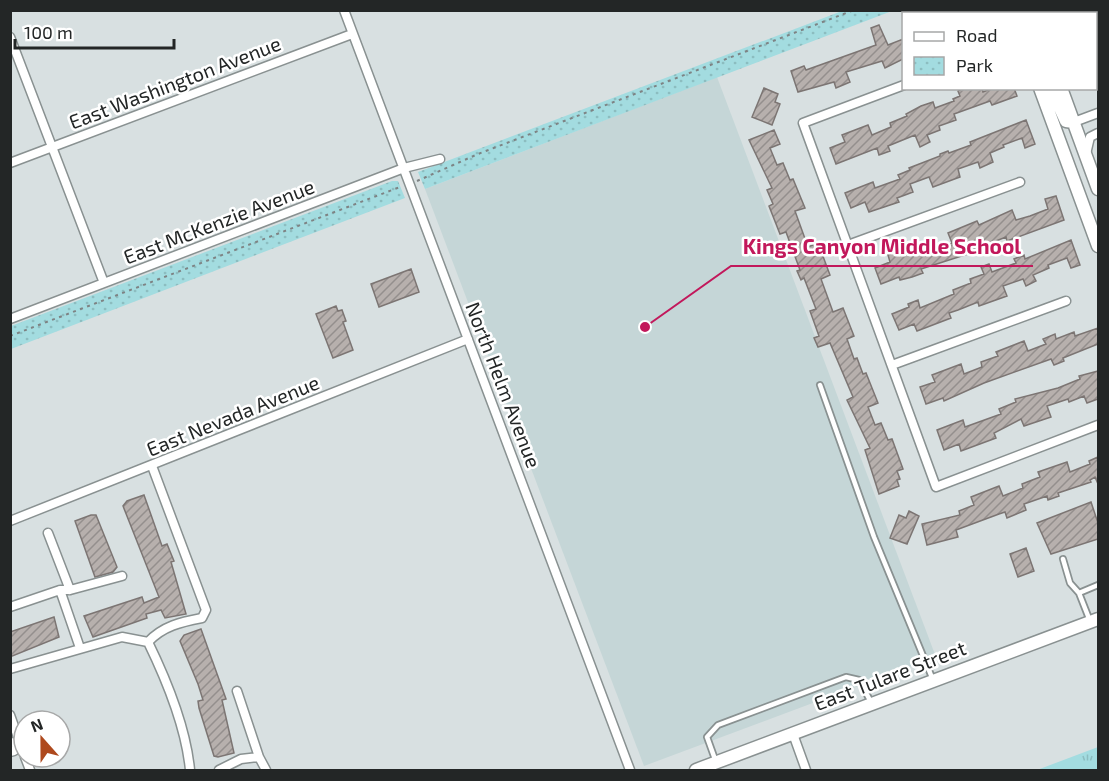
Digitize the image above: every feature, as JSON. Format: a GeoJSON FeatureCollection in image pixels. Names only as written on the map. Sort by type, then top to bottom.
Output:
{"type":"FeatureCollection","features":[{"type":"Feature","properties":{"kind":"main road"},"geometry":{"type":"LineString","coordinates":[[1041,90],[1098,246]]}},
{"type":"Feature","properties":{"kind":"main road"},"geometry":{"type":"LineString","coordinates":[[1052,90],[1060,112],[1066,120],[1074,122]]}},
{"type":"Feature","properties":{"kind":"main road"},"geometry":{"type":"LineString","coordinates":[[1062,90],[1098,189]]}},
{"type":"Feature","properties":{"kind":"main road","name":"East Tulare Street"},"geometry":{"type":"LineString","coordinates":[[696,771],[1094,620]]}},
{"type":"Feature","properties":{"kind":"street","name":"North Helm Avenue"},"geometry":{"type":"LineString","coordinates":[[344,10],[630,771]]}},
{"type":"Feature","properties":{"kind":"street","name":"East Washington Avenue"},"geometry":{"type":"LineString","coordinates":[[10,163],[352,34]]}},
{"type":"Feature","properties":{"kind":"street"},"geometry":{"type":"LineString","coordinates":[[10,37],[104,283]]}},
{"type":"Feature","properties":{"kind":"street"},"geometry":{"type":"LineString","coordinates":[[902,85],[803,123],[936,487],[1098,425]]}},
{"type":"Feature","properties":{"kind":"street"},"geometry":{"type":"LineString","coordinates":[[1074,122],[1098,113]]}},
{"type":"Feature","properties":{"kind":"street"},"geometry":{"type":"LineString","coordinates":[[1086,155],[1090,137],[1098,133]]}},
{"type":"Feature","properties":{"kind":"street","name":"East McKenzie Avenue"},"geometry":{"type":"LineString","coordinates":[[10,319],[404,168],[440,159]]}},
{"type":"Feature","properties":{"kind":"street"},"geometry":{"type":"LineString","coordinates":[[848,245],[1020,182]]}},
{"type":"Feature","properties":{"kind":"street"},"geometry":{"type":"LineString","coordinates":[[892,365],[1066,301]]}},
{"type":"Feature","properties":{"kind":"street","name":"East Nevada Avenue"},"geometry":{"type":"LineString","coordinates":[[10,521],[468,339]]}},
{"type":"Feature","properties":{"kind":"street"},"geometry":{"type":"LineString","coordinates":[[148,642],[157,632],[177,623],[202,618],[206,610],[152,466]]}},
{"type":"Feature","properties":{"kind":"street"},"geometry":{"type":"LineString","coordinates":[[48,533],[70,590]]}},
{"type":"Feature","properties":{"kind":"street"},"geometry":{"type":"LineString","coordinates":[[10,607],[60,590],[70,590],[122,576]]}},
{"type":"Feature","properties":{"kind":"street"},"geometry":{"type":"LineString","coordinates":[[60,590],[80,648]]}},
{"type":"Feature","properties":{"kind":"street"},"geometry":{"type":"LineString","coordinates":[[10,669],[122,637],[148,642]]}},
{"type":"Feature","properties":{"kind":"street"},"geometry":{"type":"LineString","coordinates":[[148,642],[171,700],[190,771]]}},
{"type":"Feature","properties":{"kind":"street"},"geometry":{"type":"LineString","coordinates":[[237,691],[259,757],[266,771]]}},
{"type":"Feature","properties":{"kind":"street"},"geometry":{"type":"LineString","coordinates":[[793,734],[806,771]]}},
{"type":"Feature","properties":{"kind":"street"},"geometry":{"type":"LineString","coordinates":[[219,771],[242,759],[259,757]]}},
{"type":"Feature","properties":{"kind":"lane"},"geometry":{"type":"LineString","coordinates":[[820,386],[874,537],[933,680]]}},
{"type":"Feature","properties":{"kind":"lane"},"geometry":{"type":"LineString","coordinates":[[1063,560],[1070,583],[1079,593],[1094,620]]}},
{"type":"Feature","properties":{"kind":"lane"},"geometry":{"type":"LineString","coordinates":[[1079,593],[1098,585]]}},
{"type":"Feature","properties":{"kind":"lane"},"geometry":{"type":"LineString","coordinates":[[716,763],[707,737],[718,725],[846,677],[859,680],[872,704]]}},
{"type":"Feature","properties":{"kind":"path"},"geometry":{"type":"LineString","coordinates":[[10,336],[410,184],[478,154],[854,10]]}},
{"type":"Feature","properties":{"kind":"shaded area"},"geometry":{"type":"Polygon","coordinates":[[[717,77],[936,657],[644,766],[425,189],[717,77]]]}},
{"type":"Feature","properties":{"kind":"green space"},"geometry":{"type":"Polygon","coordinates":[[[842,11],[892,11],[425,189],[418,172],[842,11]]]}},
{"type":"Feature","properties":{"kind":"green space"},"geometry":{"type":"Polygon","coordinates":[[[392,181],[398,181],[405,198],[11,349],[11,326],[392,181]]]}},
{"type":"Feature","properties":{"kind":"green space"},"geometry":{"type":"Polygon","coordinates":[[[1098,747],[1098,770],[1037,770],[1098,747]]]}},
{"type":"Feature","properties":{"kind":"building"},"geometry":{"type":"Polygon","coordinates":[[[879,25],[888,45],[902,39],[902,60],[885,68],[882,61],[846,72],[850,82],[836,88],[834,82],[798,92],[791,71],[804,66],[806,70],[876,45],[871,28],[879,25]]]}},
{"type":"Feature","properties":{"kind":"building"},"geometry":{"type":"Polygon","coordinates":[[[764,88],[778,94],[775,102],[780,104],[772,125],[752,117],[764,88]]]}},
{"type":"Feature","properties":{"kind":"building"},"geometry":{"type":"Polygon","coordinates":[[[1015,90],[1017,96],[992,105],[990,101],[954,114],[956,120],[939,126],[940,130],[927,135],[930,142],[920,147],[915,135],[888,146],[890,151],[879,155],[877,148],[836,164],[830,148],[845,142],[842,135],[868,125],[872,135],[891,127],[890,123],[907,116],[906,114],[921,106],[933,102],[935,108],[954,101],[953,99],[960,96],[958,91],[1015,90]]]}},
{"type":"Feature","properties":{"kind":"building"},"geometry":{"type":"Polygon","coordinates":[[[1026,120],[1035,144],[1025,148],[1022,138],[1003,145],[1004,147],[990,153],[993,162],[980,168],[978,162],[958,169],[960,177],[933,187],[929,177],[910,184],[913,192],[897,198],[899,202],[869,212],[865,202],[851,208],[845,193],[873,182],[875,188],[900,179],[898,175],[910,170],[909,168],[948,151],[949,153],[971,145],[970,142],[1026,120]]]}},
{"type":"Feature","properties":{"kind":"building"},"geometry":{"type":"Polygon","coordinates":[[[774,130],[780,144],[770,148],[777,165],[783,163],[790,180],[793,179],[805,208],[795,211],[808,247],[818,243],[830,275],[821,279],[833,312],[843,308],[854,336],[847,339],[854,359],[857,358],[863,374],[866,373],[878,403],[868,407],[875,425],[881,423],[888,440],[892,439],[903,469],[897,471],[900,479],[897,480],[899,486],[879,494],[865,450],[870,448],[847,400],[853,397],[830,343],[818,347],[814,338],[819,336],[810,311],[816,309],[804,278],[801,280],[797,271],[800,270],[786,232],[780,234],[769,206],[773,204],[767,190],[772,188],[749,140],[774,130]]]}},
{"type":"Feature","properties":{"kind":"building"},"geometry":{"type":"Polygon","coordinates":[[[1056,196],[1064,220],[1007,241],[1006,237],[970,251],[971,253],[921,269],[923,273],[912,277],[900,280],[899,277],[881,284],[875,268],[890,262],[888,255],[913,245],[915,250],[933,243],[935,249],[952,243],[948,233],[977,221],[979,225],[1012,210],[1016,220],[1030,216],[1048,209],[1045,199],[1056,196]]]}},
{"type":"Feature","properties":{"kind":"building"},"geometry":{"type":"Polygon","coordinates":[[[1071,240],[1080,265],[1071,268],[1067,258],[1048,265],[1049,268],[1033,275],[1036,281],[1026,286],[1023,279],[1003,286],[1007,296],[979,306],[978,302],[949,313],[951,318],[917,331],[914,324],[899,330],[892,314],[909,307],[908,304],[918,300],[920,308],[954,294],[953,290],[971,283],[970,279],[984,274],[981,267],[989,264],[992,272],[1016,263],[1014,259],[1024,255],[1025,259],[1071,240]]]}},
{"type":"Feature","properties":{"kind":"building"},"geometry":{"type":"Polygon","coordinates":[[[411,269],[419,292],[379,307],[371,284],[411,269]]]}},
{"type":"Feature","properties":{"kind":"building"},"geometry":{"type":"Polygon","coordinates":[[[336,306],[338,311],[342,310],[346,321],[343,322],[353,350],[333,358],[316,314],[336,306]]]}},
{"type":"Feature","properties":{"kind":"building"},"geometry":{"type":"Polygon","coordinates":[[[1098,328],[1098,344],[1063,358],[1064,361],[1054,365],[1051,359],[984,383],[944,401],[943,398],[926,404],[920,387],[935,382],[932,375],[961,364],[964,374],[982,367],[981,362],[998,356],[996,352],[1024,341],[1028,351],[1046,344],[1043,339],[1055,334],[1056,339],[1074,332],[1075,336],[1098,328]]]}},
{"type":"Feature","properties":{"kind":"building"},"geometry":{"type":"Polygon","coordinates":[[[1098,371],[1098,399],[1087,403],[1084,396],[1069,402],[1068,399],[1047,406],[1051,417],[1024,426],[1021,419],[994,433],[996,438],[961,451],[959,444],[944,450],[937,430],[963,420],[965,427],[1001,414],[999,409],[1016,402],[1015,399],[1058,388],[1080,379],[1079,376],[1098,371]]]}},
{"type":"Feature","properties":{"kind":"building"},"geometry":{"type":"Polygon","coordinates":[[[1098,457],[1098,484],[1095,477],[1090,480],[1091,482],[1058,493],[1059,496],[1048,500],[1047,496],[1024,504],[1026,510],[1007,518],[1005,512],[999,514],[956,530],[958,537],[927,545],[922,524],[960,515],[959,511],[974,505],[971,497],[999,486],[1003,496],[1023,488],[1022,484],[1040,477],[1038,472],[1067,462],[1070,472],[1090,464],[1089,461],[1098,457]]]}},
{"type":"Feature","properties":{"kind":"building"},"geometry":{"type":"Polygon","coordinates":[[[144,495],[162,546],[167,544],[174,561],[171,562],[186,614],[165,618],[161,610],[146,614],[147,618],[93,637],[84,616],[142,597],[144,603],[159,597],[123,506],[127,501],[144,495]]]}},
{"type":"Feature","properties":{"kind":"building"},"geometry":{"type":"Polygon","coordinates":[[[1091,502],[1098,523],[1098,539],[1051,554],[1037,523],[1091,502]]]}},
{"type":"Feature","properties":{"kind":"building"},"geometry":{"type":"Polygon","coordinates":[[[909,511],[919,516],[907,544],[890,538],[899,515],[906,518],[909,511]]]}},
{"type":"Feature","properties":{"kind":"building"},"geometry":{"type":"Polygon","coordinates":[[[96,515],[117,567],[113,572],[95,577],[75,521],[96,515]]]}},
{"type":"Feature","properties":{"kind":"building"},"geometry":{"type":"Polygon","coordinates":[[[1026,548],[1034,571],[1018,577],[1010,554],[1026,548]]]}},
{"type":"Feature","properties":{"kind":"building"},"geometry":{"type":"Polygon","coordinates":[[[54,617],[59,637],[10,657],[10,632],[54,617]]]}},
{"type":"Feature","properties":{"kind":"building"},"geometry":{"type":"Polygon","coordinates":[[[201,629],[226,699],[222,700],[234,753],[218,757],[214,756],[199,708],[198,701],[203,700],[198,684],[180,641],[184,635],[201,629]]]}},
{"type":"Feature","properties":{"kind":"place","name":"Kings Canyon Middle School"},"geometry":{"type":"Point","coordinates":[645,327]}}]}
